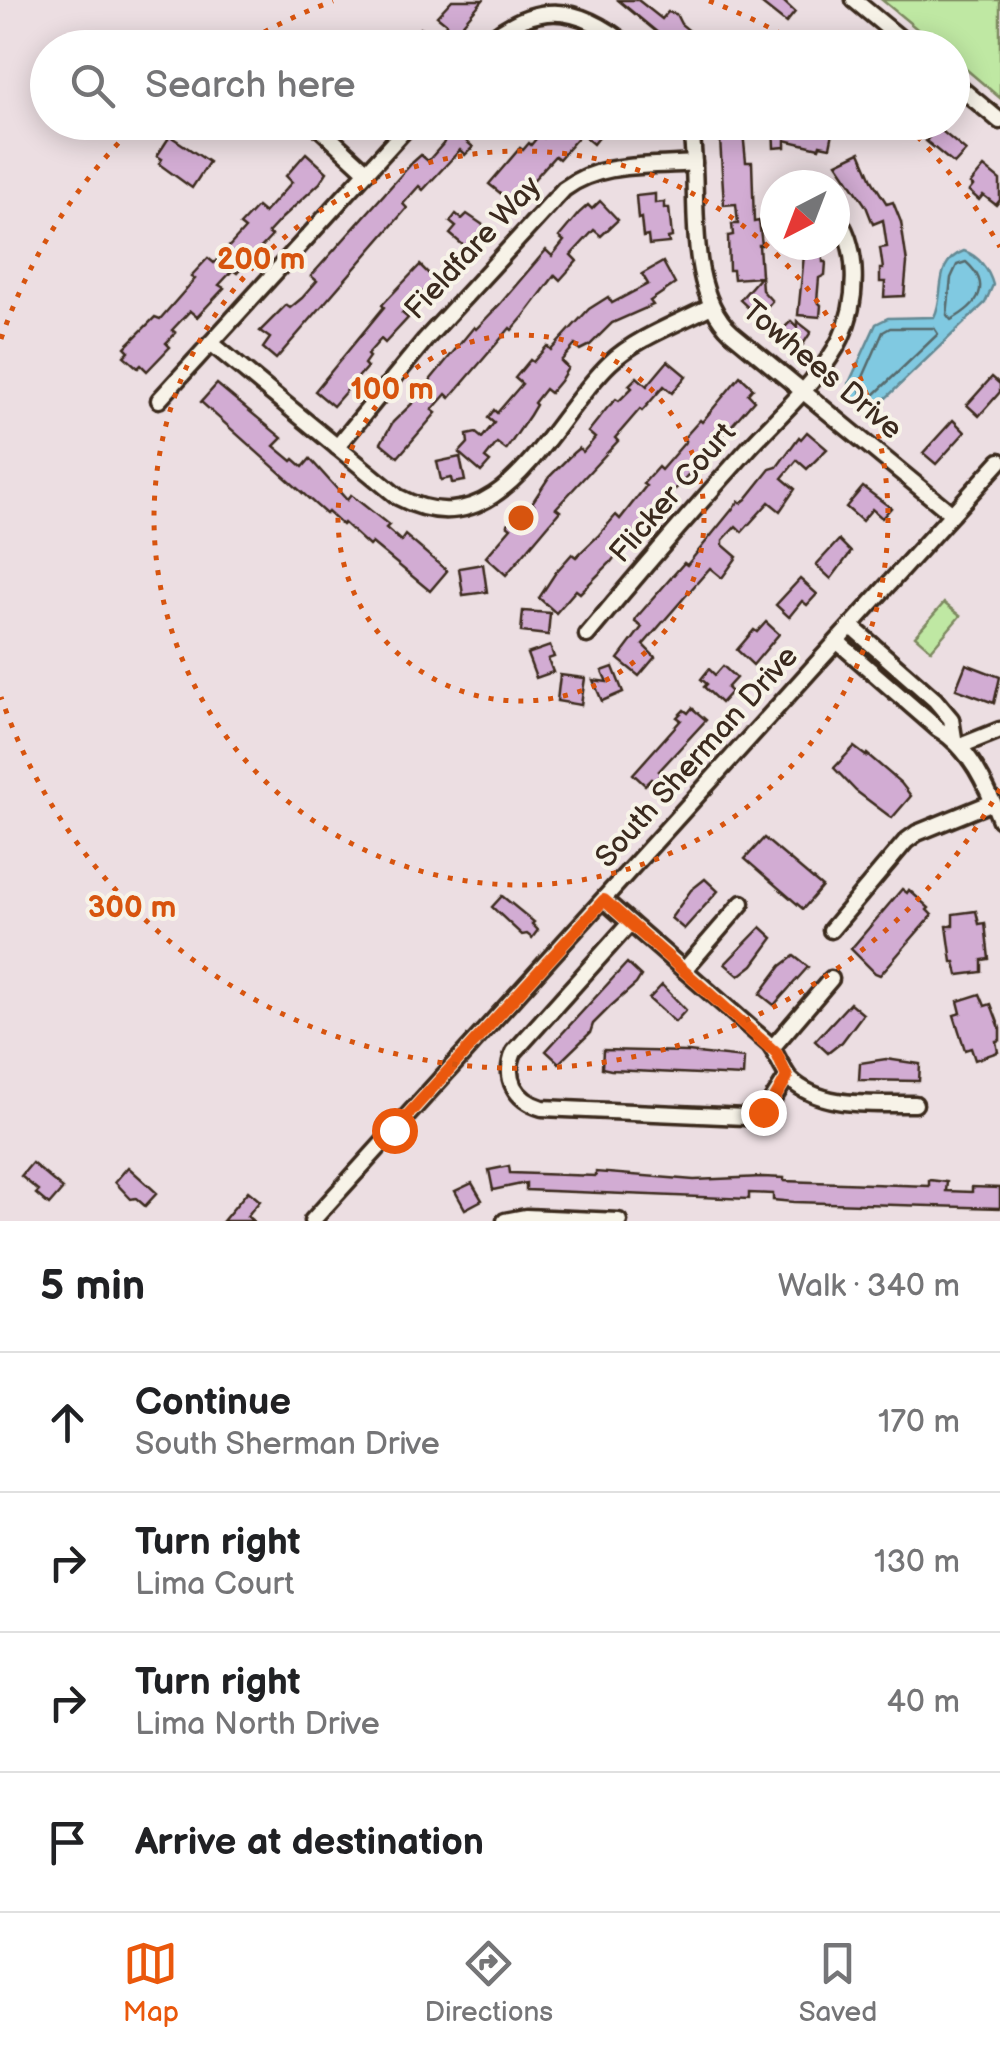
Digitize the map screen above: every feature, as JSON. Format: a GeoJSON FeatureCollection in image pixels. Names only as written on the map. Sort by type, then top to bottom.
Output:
{"type":"FeatureCollection","features":[{"type":"Feature","properties":{"kind":"street"},"geometry":{"type":"LineString","coordinates":[[854,0],[890,30]]}},
{"type":"Feature","properties":{"kind":"street"},"geometry":{"type":"LineString","coordinates":[[497,30],[524,14],[552,7],[573,10],[608,30]]}},
{"type":"Feature","properties":{"kind":"street"},"geometry":{"type":"LineString","coordinates":[[970,96],[1000,121]]}},
{"type":"Feature","properties":{"kind":"street"},"geometry":{"type":"LineString","coordinates":[[332,140],[367,172]]}},
{"type":"Feature","properties":{"kind":"street"},"geometry":{"type":"LineString","coordinates":[[159,400],[396,140]]}},
{"type":"Feature","properties":{"kind":"street","name":"Towhees Drive"},"geometry":{"type":"LineString","coordinates":[[692,140],[702,278],[711,306],[732,333],[952,514]]}},
{"type":"Feature","properties":{"kind":"street","name":"Fieldfare Way"},"geometry":{"type":"LineString","coordinates":[[337,447],[426,340],[564,189],[601,170],[694,164]]}},
{"type":"Feature","properties":{"kind":"street","name":"Flicker Court"},"geometry":{"type":"LineString","coordinates":[[588,634],[836,348],[848,317],[853,255],[850,244]]}},
{"type":"Feature","properties":{"kind":"street"},"geometry":{"type":"LineString","coordinates":[[212,343],[398,497],[417,507],[465,510],[495,496],[612,360],[711,306]]}},
{"type":"Feature","properties":{"kind":"street","name":"South Sherman Drive"},"geometry":{"type":"LineString","coordinates":[[312,1221],[1000,461]]}},
{"type":"Feature","properties":{"kind":"street"},"geometry":{"type":"LineString","coordinates":[[852,627],[952,718],[957,742],[1000,820]]}},
{"type":"Feature","properties":{"kind":"street"},"geometry":{"type":"LineString","coordinates":[[838,642],[957,742],[1000,730]]}},
{"type":"Feature","properties":{"kind":"street"},"geometry":{"type":"LineString","coordinates":[[831,930],[911,838],[993,802]]}},
{"type":"Feature","properties":{"kind":"street"},"geometry":{"type":"LineString","coordinates":[[604,900],[772,1048],[787,1077],[834,1101],[915,1104]]}},
{"type":"Feature","properties":{"kind":"street"},"geometry":{"type":"LineString","coordinates":[[684,970],[742,904]]}},
{"type":"Feature","properties":{"kind":"street"},"geometry":{"type":"LineString","coordinates":[[630,923],[517,1048],[510,1065],[514,1089],[524,1100],[542,1108],[745,1117],[766,1110],[787,1077]]}},
{"type":"Feature","properties":{"kind":"street"},"geometry":{"type":"LineString","coordinates":[[772,1048],[830,980]]}},
{"type":"Feature","properties":{"kind":"street"},"geometry":{"type":"LineString","coordinates":[[505,1221],[526,1217],[619,1221]]}},
{"type":"Feature","properties":{"kind":"green space"},"geometry":{"type":"Polygon","coordinates":[[[882,0],[1000,0],[1000,98],[970,72],[970,30],[918,30],[882,0]]]}},
{"type":"Feature","properties":{"kind":"green space"},"geometry":{"type":"Polygon","coordinates":[[[944,603],[960,616],[931,650],[915,636],[944,603]]]}},
{"type":"Feature","properties":{"kind":"water"},"geometry":{"type":"Polygon","coordinates":[[[964,251],[979,260],[991,279],[993,285],[985,303],[881,403],[868,408],[860,405],[852,396],[849,383],[876,324],[888,318],[934,317],[944,271],[954,256],[964,251]]]}},
{"type":"Feature","properties":{"kind":"building"},"geometry":{"type":"Polygon","coordinates":[[[452,0],[483,0],[457,30],[445,30],[447,24],[437,16],[452,0]]]}},
{"type":"Feature","properties":{"kind":"building"},"geometry":{"type":"Polygon","coordinates":[[[618,0],[638,0],[662,19],[668,12],[676,14],[688,30],[654,30],[618,0]]]}},
{"type":"Feature","properties":{"kind":"building"},"geometry":{"type":"Polygon","coordinates":[[[757,0],[782,0],[795,12],[786,23],[757,0]]]}},
{"type":"Feature","properties":{"kind":"building"},"geometry":{"type":"Polygon","coordinates":[[[167,140],[176,140],[209,162],[192,188],[159,164],[162,159],[157,156],[167,140]]]}},
{"type":"Feature","properties":{"kind":"building"},"geometry":{"type":"Polygon","coordinates":[[[445,140],[465,140],[473,147],[465,155],[460,150],[423,190],[419,186],[403,204],[407,208],[276,359],[263,348],[270,338],[260,331],[286,305],[290,308],[302,298],[317,281],[311,276],[412,163],[421,155],[428,161],[445,140]]]}},
{"type":"Feature","properties":{"kind":"building"},"geometry":{"type":"Polygon","coordinates":[[[535,140],[576,140],[529,185],[520,209],[489,184],[520,148],[535,140]]]}},
{"type":"Feature","properties":{"kind":"building"},"geometry":{"type":"Polygon","coordinates":[[[720,140],[744,140],[746,162],[752,162],[762,290],[772,301],[758,317],[740,300],[760,277],[734,279],[733,270],[729,270],[728,236],[733,235],[732,224],[738,224],[736,204],[724,205],[720,140]]]}},
{"type":"Feature","properties":{"kind":"building"},"geometry":{"type":"Polygon","coordinates":[[[774,140],[785,140],[785,147],[774,148],[774,140]]]}},
{"type":"Feature","properties":{"kind":"building"},"geometry":{"type":"Polygon","coordinates":[[[785,140],[831,140],[830,147],[785,140]]]}},
{"type":"Feature","properties":{"kind":"building"},"geometry":{"type":"Polygon","coordinates":[[[953,140],[966,151],[954,164],[926,141],[953,140]]]}},
{"type":"Feature","properties":{"kind":"building"},"geometry":{"type":"Polygon","coordinates":[[[860,152],[887,204],[893,202],[901,222],[907,263],[904,296],[884,297],[885,282],[880,282],[880,248],[887,247],[883,220],[873,224],[850,182],[850,170],[842,170],[837,163],[860,152]]]}},
{"type":"Feature","properties":{"kind":"building"},"geometry":{"type":"Polygon","coordinates":[[[306,153],[327,172],[320,183],[268,233],[272,236],[237,273],[233,270],[219,285],[224,288],[197,317],[190,311],[172,330],[176,333],[166,343],[170,347],[147,371],[141,365],[138,368],[124,356],[129,351],[125,347],[155,317],[160,319],[208,258],[214,263],[245,229],[240,225],[257,207],[264,213],[292,182],[286,176],[306,153]]]}},
{"type":"Feature","properties":{"kind":"building"},"geometry":{"type":"Polygon","coordinates":[[[984,167],[1000,180],[1000,200],[996,205],[983,195],[979,200],[969,191],[984,167]]]}},
{"type":"Feature","properties":{"kind":"building"},"geometry":{"type":"Polygon","coordinates":[[[655,194],[655,203],[664,202],[664,208],[669,208],[672,237],[668,238],[669,243],[649,245],[648,236],[643,237],[641,218],[638,219],[636,196],[655,194]]]}},
{"type":"Feature","properties":{"kind":"building"},"geometry":{"type":"Polygon","coordinates":[[[600,201],[618,220],[601,236],[594,230],[571,255],[577,261],[560,280],[555,275],[524,316],[450,398],[446,394],[432,410],[436,413],[398,457],[381,443],[393,422],[429,387],[431,379],[474,327],[500,304],[546,250],[552,256],[564,241],[559,237],[579,213],[600,201]]]}},
{"type":"Feature","properties":{"kind":"building"},"geometry":{"type":"Polygon","coordinates":[[[456,214],[462,219],[467,214],[489,229],[470,251],[450,234],[456,227],[450,222],[456,214]]]}},
{"type":"Feature","properties":{"kind":"building"},"geometry":{"type":"Polygon","coordinates":[[[804,260],[823,260],[825,275],[819,278],[817,301],[821,305],[820,317],[798,315],[804,260]]]}},
{"type":"Feature","properties":{"kind":"building"},"geometry":{"type":"Polygon","coordinates":[[[663,262],[675,284],[650,301],[653,305],[612,323],[590,345],[580,350],[575,345],[561,361],[568,368],[560,381],[550,393],[545,389],[534,403],[506,450],[497,443],[485,458],[490,462],[481,472],[459,453],[468,443],[467,435],[476,433],[482,438],[494,423],[488,418],[522,384],[515,378],[530,360],[533,362],[547,346],[551,350],[589,309],[608,297],[612,303],[648,284],[642,274],[663,262]]]}},
{"type":"Feature","properties":{"kind":"building"},"geometry":{"type":"Polygon","coordinates":[[[420,265],[439,284],[427,295],[418,294],[402,313],[408,318],[385,343],[381,339],[367,355],[367,367],[333,406],[315,391],[382,305],[420,265]]]}},
{"type":"Feature","properties":{"kind":"building"},"geometry":{"type":"Polygon","coordinates":[[[791,321],[811,332],[798,352],[778,334],[791,321]]]}},
{"type":"Feature","properties":{"kind":"building"},"geometry":{"type":"Polygon","coordinates":[[[668,361],[686,376],[672,393],[664,386],[640,409],[615,438],[618,441],[556,508],[560,511],[506,575],[486,557],[511,528],[507,525],[516,515],[522,519],[549,477],[573,453],[579,448],[583,452],[595,438],[588,432],[616,399],[619,401],[632,388],[629,385],[637,377],[647,386],[668,361]]]}},
{"type":"Feature","properties":{"kind":"building"},"geometry":{"type":"Polygon","coordinates":[[[740,376],[753,388],[748,394],[754,400],[649,519],[646,517],[611,562],[580,593],[576,590],[556,613],[539,598],[556,572],[616,515],[620,519],[646,486],[643,484],[658,467],[661,470],[686,441],[683,439],[740,376]]]}},
{"type":"Feature","properties":{"kind":"building"},"geometry":{"type":"Polygon","coordinates":[[[992,377],[1000,384],[1000,392],[979,416],[967,405],[992,377]]]}},
{"type":"Feature","properties":{"kind":"building"},"geometry":{"type":"Polygon","coordinates":[[[217,384],[282,438],[274,446],[292,461],[303,467],[310,459],[347,500],[351,495],[389,525],[386,528],[401,541],[405,535],[447,571],[430,591],[372,543],[369,546],[344,523],[326,514],[201,402],[217,384]]]}},
{"type":"Feature","properties":{"kind":"building"},"geometry":{"type":"Polygon","coordinates":[[[953,420],[965,432],[936,464],[923,453],[953,420]]]}},
{"type":"Feature","properties":{"kind":"building"},"geometry":{"type":"Polygon","coordinates":[[[807,432],[827,449],[807,469],[797,460],[782,478],[795,489],[780,511],[769,502],[742,532],[736,526],[723,540],[723,545],[737,557],[722,578],[710,568],[643,645],[655,657],[639,676],[618,659],[642,627],[635,622],[636,618],[684,563],[687,565],[739,501],[746,499],[807,432]]]}},
{"type":"Feature","properties":{"kind":"building"},"geometry":{"type":"Polygon","coordinates":[[[460,457],[465,481],[441,480],[437,462],[460,457]]]}},
{"type":"Feature","properties":{"kind":"building"},"geometry":{"type":"Polygon","coordinates":[[[863,487],[891,508],[882,518],[872,509],[862,521],[846,507],[863,487]]]}},
{"type":"Feature","properties":{"kind":"building"},"geometry":{"type":"Polygon","coordinates":[[[839,540],[851,552],[831,579],[816,565],[839,540]]]}},
{"type":"Feature","properties":{"kind":"building"},"geometry":{"type":"Polygon","coordinates":[[[483,564],[487,592],[463,595],[459,568],[483,564]]]}},
{"type":"Feature","properties":{"kind":"building"},"geometry":{"type":"Polygon","coordinates":[[[800,579],[817,594],[807,605],[802,601],[789,617],[776,605],[800,579]]]}},
{"type":"Feature","properties":{"kind":"building"},"geometry":{"type":"Polygon","coordinates":[[[523,611],[550,613],[548,635],[521,632],[523,611]]]}},
{"type":"Feature","properties":{"kind":"building"},"geometry":{"type":"Polygon","coordinates":[[[766,622],[779,634],[753,665],[737,650],[766,622]]]}},
{"type":"Feature","properties":{"kind":"building"},"geometry":{"type":"Polygon","coordinates":[[[550,646],[554,657],[548,659],[553,672],[536,678],[527,654],[550,646]]]}},
{"type":"Feature","properties":{"kind":"building"},"geometry":{"type":"Polygon","coordinates":[[[966,664],[1000,677],[994,703],[956,689],[966,664]]]}},
{"type":"Feature","properties":{"kind":"building"},"geometry":{"type":"Polygon","coordinates":[[[723,666],[736,678],[721,703],[701,679],[709,669],[715,675],[723,666]]]}},
{"type":"Feature","properties":{"kind":"building"},"geometry":{"type":"Polygon","coordinates":[[[613,667],[623,692],[602,701],[593,680],[607,682],[602,671],[613,667]]]}},
{"type":"Feature","properties":{"kind":"building"},"geometry":{"type":"Polygon","coordinates":[[[560,675],[585,678],[581,705],[557,701],[560,675]]]}},
{"type":"Feature","properties":{"kind":"building"},"geometry":{"type":"Polygon","coordinates":[[[692,708],[706,720],[659,771],[662,773],[654,782],[651,779],[645,785],[633,774],[681,720],[677,717],[692,708]]]}},
{"type":"Feature","properties":{"kind":"building"},"geometry":{"type":"Polygon","coordinates":[[[854,747],[901,783],[911,796],[892,818],[856,791],[834,768],[854,747]]]}},
{"type":"Feature","properties":{"kind":"building"},"geometry":{"type":"Polygon","coordinates":[[[764,838],[822,887],[803,909],[745,859],[764,838]]]}},
{"type":"Feature","properties":{"kind":"building"},"geometry":{"type":"Polygon","coordinates":[[[705,879],[718,891],[684,929],[671,918],[691,890],[705,879]]]}},
{"type":"Feature","properties":{"kind":"building"},"geometry":{"type":"Polygon","coordinates":[[[902,889],[907,893],[909,890],[932,915],[880,975],[851,949],[902,889]]]}},
{"type":"Feature","properties":{"kind":"building"},"geometry":{"type":"Polygon","coordinates":[[[502,896],[534,922],[538,930],[532,938],[522,935],[492,907],[502,896]]]}},
{"type":"Feature","properties":{"kind":"building"},"geometry":{"type":"Polygon","coordinates":[[[976,911],[979,924],[985,923],[989,959],[982,960],[982,972],[958,975],[952,962],[947,926],[953,926],[953,914],[976,911]]]}},
{"type":"Feature","properties":{"kind":"building"},"geometry":{"type":"Polygon","coordinates":[[[761,927],[773,938],[753,965],[739,976],[725,964],[761,927]]]}},
{"type":"Feature","properties":{"kind":"building"},"geometry":{"type":"Polygon","coordinates":[[[794,956],[808,967],[774,1005],[760,994],[781,966],[794,956]]]}},
{"type":"Feature","properties":{"kind":"building"},"geometry":{"type":"Polygon","coordinates":[[[627,963],[641,976],[636,984],[559,1063],[546,1051],[627,963]]]}},
{"type":"Feature","properties":{"kind":"building"},"geometry":{"type":"Polygon","coordinates":[[[662,985],[686,1010],[675,1022],[649,999],[662,985]]]}},
{"type":"Feature","properties":{"kind":"building"},"geometry":{"type":"Polygon","coordinates":[[[980,994],[985,1006],[991,1004],[1000,1040],[996,1041],[998,1052],[975,1060],[971,1048],[965,1050],[954,1015],[961,1013],[958,1001],[980,994]]]}},
{"type":"Feature","properties":{"kind":"building"},"geometry":{"type":"Polygon","coordinates":[[[850,1003],[863,1014],[842,1042],[828,1053],[815,1041],[850,1003]]]}},
{"type":"Feature","properties":{"kind":"building"},"geometry":{"type":"Polygon","coordinates":[[[603,1050],[744,1058],[743,1076],[611,1070],[602,1068],[603,1050]]]}},
{"type":"Feature","properties":{"kind":"building"},"geometry":{"type":"Polygon","coordinates":[[[886,1059],[920,1064],[919,1081],[859,1080],[860,1063],[886,1059]]]}},
{"type":"Feature","properties":{"kind":"building"},"geometry":{"type":"Polygon","coordinates":[[[32,1163],[63,1189],[49,1205],[21,1176],[32,1163]]]}},
{"type":"Feature","properties":{"kind":"building"},"geometry":{"type":"Polygon","coordinates":[[[509,1166],[510,1173],[596,1176],[596,1172],[694,1180],[762,1177],[929,1186],[929,1180],[947,1182],[946,1191],[1000,1188],[1000,1208],[794,1202],[773,1200],[773,1194],[749,1193],[749,1199],[526,1190],[526,1183],[493,1190],[489,1170],[509,1166]]]}},
{"type":"Feature","properties":{"kind":"building"},"geometry":{"type":"Polygon","coordinates":[[[128,1167],[157,1193],[145,1206],[136,1198],[131,1199],[115,1182],[128,1167]]]}},
{"type":"Feature","properties":{"kind":"building"},"geometry":{"type":"Polygon","coordinates":[[[472,1183],[482,1200],[465,1209],[455,1191],[472,1183]]]}},
{"type":"Feature","properties":{"kind":"building"},"geometry":{"type":"Polygon","coordinates":[[[248,1191],[260,1201],[247,1216],[253,1221],[223,1221],[248,1191]]]}},
{"type":"Feature","properties":{"kind":"route"},"geometry":{"type":"LineString","coordinates":[[394,1130],[604,900],[777,1054],[787,1077],[763,1112]]}}]}
